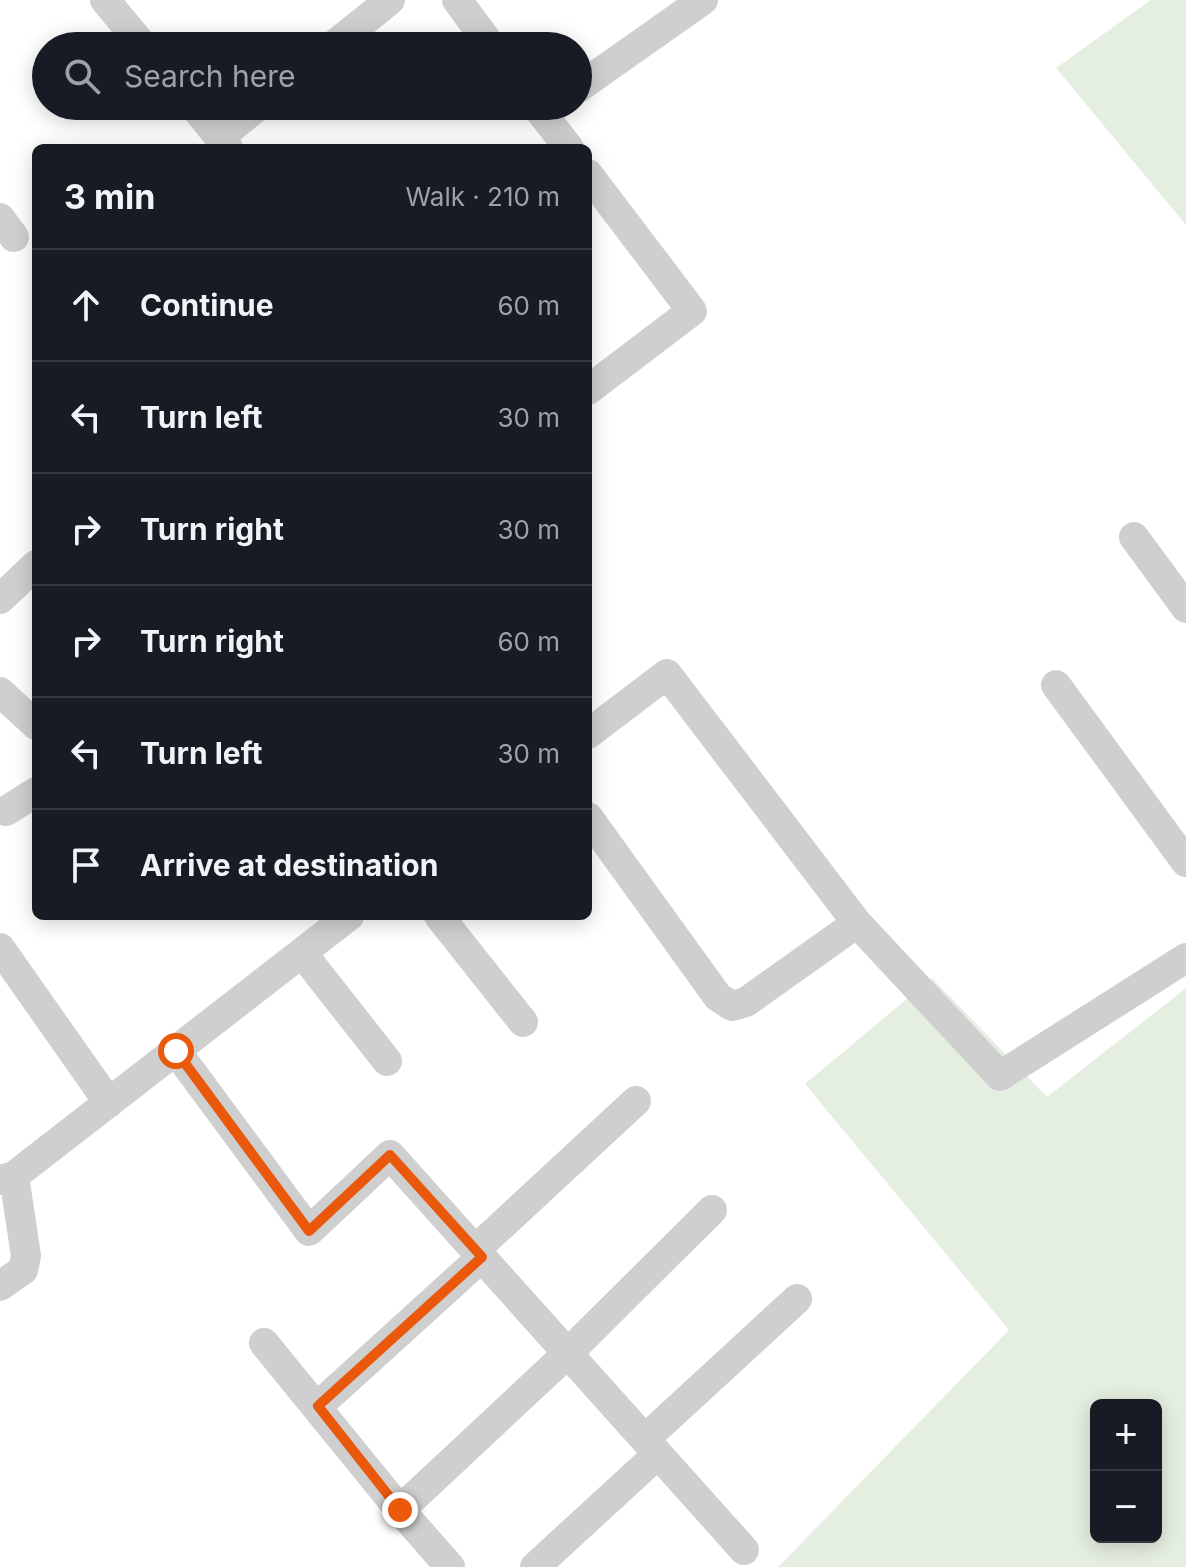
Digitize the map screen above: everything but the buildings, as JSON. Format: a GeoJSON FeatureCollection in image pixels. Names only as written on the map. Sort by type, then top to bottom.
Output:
{"type":"FeatureCollection","features":[{"type":"Feature","properties":{"kind":"street"},"geometry":{"type":"LineString","coordinates":[[350,32],[390,0]]}},
{"type":"Feature","properties":{"kind":"street"},"geometry":{"type":"LineString","coordinates":[[457,0],[481,32]]}},
{"type":"Feature","properties":{"kind":"street"},"geometry":{"type":"LineString","coordinates":[[592,78],[703,0]]}},
{"type":"Feature","properties":{"kind":"street"},"geometry":{"type":"LineString","coordinates":[[114,4],[133,32]]}},
{"type":"Feature","properties":{"kind":"street"},"geometry":{"type":"LineString","coordinates":[[206,120],[224,142],[245,120]]}},
{"type":"Feature","properties":{"kind":"street"},"geometry":{"type":"LineString","coordinates":[[592,179],[692,311],[592,387]]}},
{"type":"Feature","properties":{"kind":"street"},"geometry":{"type":"LineString","coordinates":[[1134,537],[1186,608]]}},
{"type":"Feature","properties":{"kind":"street"},"geometry":{"type":"LineString","coordinates":[[0,599],[32,569]]}},
{"type":"Feature","properties":{"kind":"street"},"geometry":{"type":"LineString","coordinates":[[592,731],[667,674],[857,923],[1000,1076],[1186,958]]}},
{"type":"Feature","properties":{"kind":"street"},"geometry":{"type":"LineString","coordinates":[[1056,685],[1186,862]]}},
{"type":"Feature","properties":{"kind":"street"},"geometry":{"type":"LineString","coordinates":[[0,692],[32,721]]}},
{"type":"Feature","properties":{"kind":"street"},"geometry":{"type":"LineString","coordinates":[[6,811],[32,795]]}},
{"type":"Feature","properties":{"kind":"street"},"geometry":{"type":"LineString","coordinates":[[592,823],[718,997],[732,1006],[746,1002],[857,923]]}},
{"type":"Feature","properties":{"kind":"street"},"geometry":{"type":"LineString","coordinates":[[0,1286],[23,1270],[26,1256],[7,1178],[109,1103],[344,920]]}},
{"type":"Feature","properties":{"kind":"street"},"geometry":{"type":"LineString","coordinates":[[442,920],[523,1022]]}},
{"type":"Feature","properties":{"kind":"street"},"geometry":{"type":"LineString","coordinates":[[0,948],[109,1103]]}},
{"type":"Feature","properties":{"kind":"street"},"geometry":{"type":"LineString","coordinates":[[302,953],[387,1061]]}},
{"type":"Feature","properties":{"kind":"street"},"geometry":{"type":"LineString","coordinates":[[176,1051],[309,1231],[390,1155],[744,1550]]}},
{"type":"Feature","properties":{"kind":"street"},"geometry":{"type":"LineString","coordinates":[[318,1406],[636,1101]]}},
{"type":"Feature","properties":{"kind":"street"},"geometry":{"type":"LineString","coordinates":[[400,1510],[568,1353],[712,1210]]}},
{"type":"Feature","properties":{"kind":"street"},"geometry":{"type":"LineString","coordinates":[[535,1567],[797,1299]]}},
{"type":"Feature","properties":{"kind":"street"},"geometry":{"type":"LineString","coordinates":[[264,1343],[450,1567]]}},
{"type":"Feature","properties":{"kind":"green space"},"geometry":{"type":"Polygon","coordinates":[[[1151,0],[1186,0],[1186,225],[1056,68],[1151,0]]]}},
{"type":"Feature","properties":{"kind":"green space"},"geometry":{"type":"Polygon","coordinates":[[[932,978],[1047,1097],[1186,988],[1186,1567],[778,1567],[1009,1330],[805,1084],[932,978]]]}},
{"type":"Feature","properties":{"kind":"route"},"geometry":{"type":"LineString","coordinates":[[176,1051],[309,1231],[390,1155],[482,1257],[318,1406],[400,1510]]}}]}
